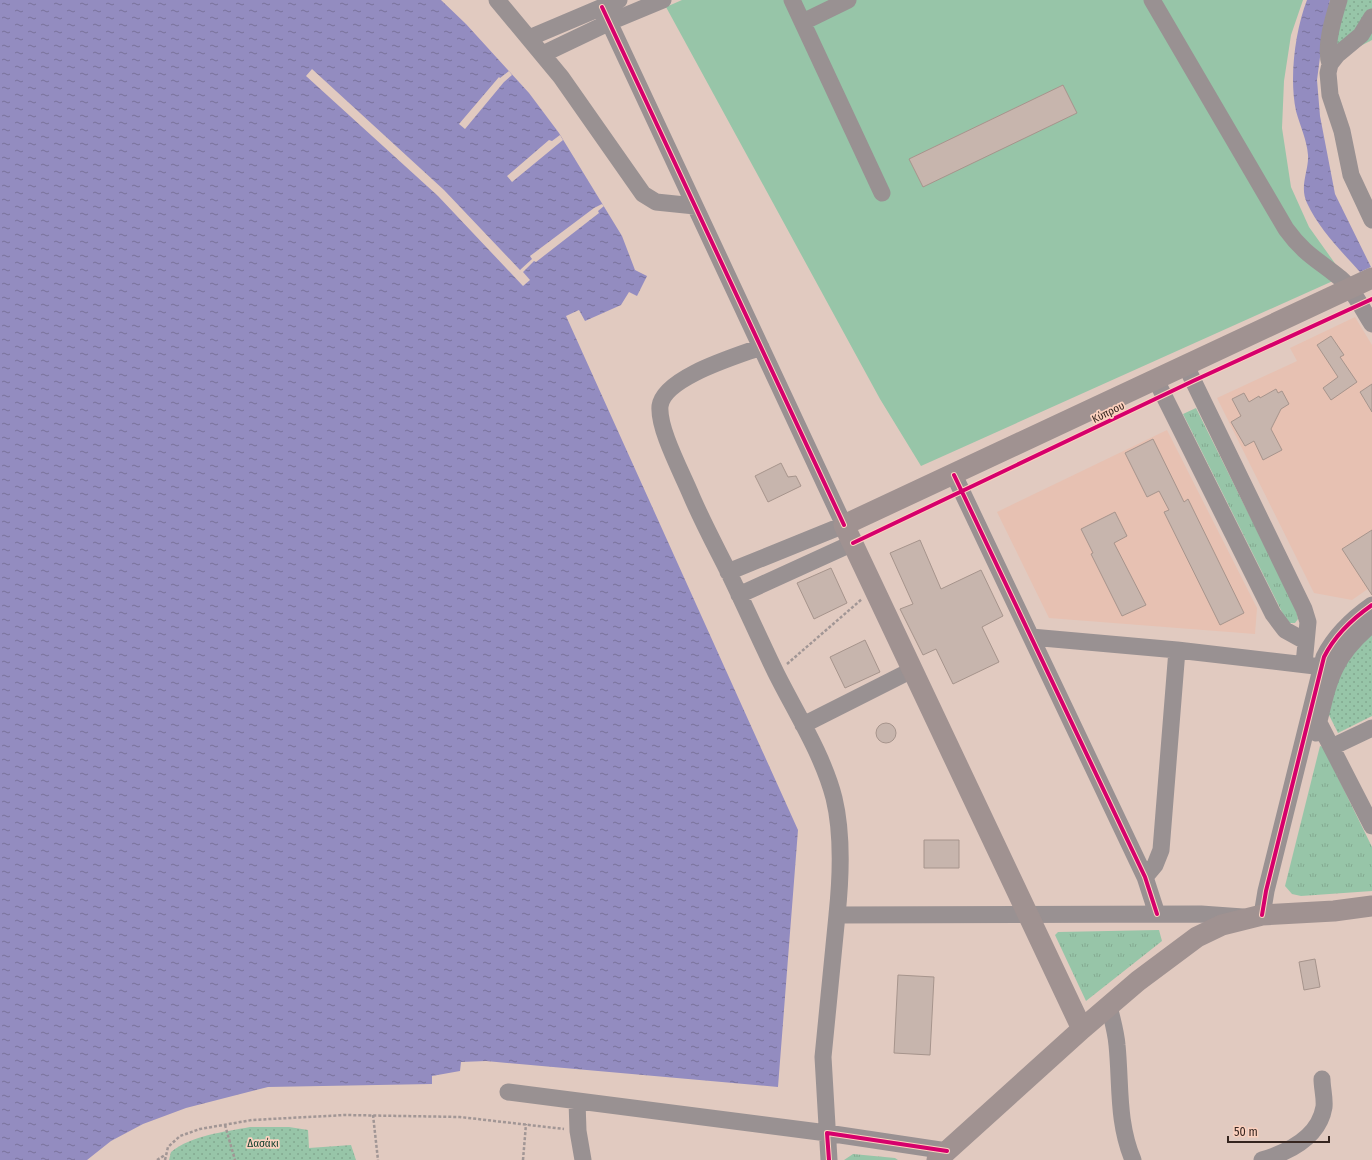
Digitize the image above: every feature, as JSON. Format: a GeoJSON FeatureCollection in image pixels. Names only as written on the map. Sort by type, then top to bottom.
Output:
{"type":"FeatureCollection","features":[{"type":"Feature","properties":{"kind":"main road","name":"Κύπρου"},"geometry":{"type":"LineString","coordinates":[[848,534],[954,474],[1372,278]]}},
{"type":"Feature","properties":{"kind":"main road"},"geometry":{"type":"LineString","coordinates":[[848,534],[1082,1029]]}},
{"type":"Feature","properties":{"kind":"main road"},"geometry":{"type":"LineString","coordinates":[[942,1156],[1082,1029],[1138,981],[1198,937],[1222,925],[1261,915],[1334,911],[1372,906]]}},
{"type":"Feature","properties":{"kind":"street"},"geometry":{"type":"LineString","coordinates":[[497,0],[561,77],[643,194],[656,202],[695,206]]}},
{"type":"Feature","properties":{"kind":"street"},"geometry":{"type":"LineString","coordinates":[[543,54],[606,14],[619,0]]}},
{"type":"Feature","properties":{"kind":"street"},"geometry":{"type":"LineString","coordinates":[[530,38],[606,14],[663,0]]}},
{"type":"Feature","properties":{"kind":"street"},"geometry":{"type":"LineString","coordinates":[[792,0],[882,193]]}},
{"type":"Feature","properties":{"kind":"street"},"geometry":{"type":"LineString","coordinates":[[803,22],[848,0]]}},
{"type":"Feature","properties":{"kind":"street"},"geometry":{"type":"LineString","coordinates":[[1152,0],[1286,229],[1296,243],[1307,254],[1350,288],[1372,324]]}},
{"type":"Feature","properties":{"kind":"street"},"geometry":{"type":"LineString","coordinates":[[1339,0],[1331,30],[1328,55],[1330,64],[1328,73],[1330,95],[1342,131],[1351,175],[1372,220]]}},
{"type":"Feature","properties":{"kind":"street"},"geometry":{"type":"LineString","coordinates":[[606,14],[848,534]]}},
{"type":"Feature","properties":{"kind":"street"},"geometry":{"type":"LineString","coordinates":[[1330,64],[1337,55],[1362,35],[1372,17]]}},
{"type":"Feature","properties":{"kind":"street"},"geometry":{"type":"LineString","coordinates":[[761,347],[703,370],[678,382],[665,394],[660,406],[663,427],[676,460],[704,524],[776,674],[803,725],[827,778],[837,814],[839,890],[823,1057],[828,1133],[828,1160]]}},
{"type":"Feature","properties":{"kind":"street"},"geometry":{"type":"LineString","coordinates":[[1186,366],[1301,600],[1308,622],[1304,664]]}},
{"type":"Feature","properties":{"kind":"street"},"geometry":{"type":"LineString","coordinates":[[1156,380],[1273,614],[1285,630],[1305,641]]}},
{"type":"Feature","properties":{"kind":"street"},"geometry":{"type":"LineString","coordinates":[[954,474],[1145,877],[1157,914]]}},
{"type":"Feature","properties":{"kind":"street"},"geometry":{"type":"LineString","coordinates":[[728,572],[848,534]]}},
{"type":"Feature","properties":{"kind":"street"},"geometry":{"type":"LineString","coordinates":[[739,595],[848,534]]}},
{"type":"Feature","properties":{"kind":"street"},"geometry":{"type":"LineString","coordinates":[[1261,915],[1276,897],[1319,723],[1327,668],[1328,649],[1337,636],[1353,620],[1372,605]]}},
{"type":"Feature","properties":{"kind":"street"},"geometry":{"type":"LineString","coordinates":[[1261,915],[1266,891],[1327,668],[1372,624]]}},
{"type":"Feature","properties":{"kind":"street"},"geometry":{"type":"LineString","coordinates":[[1031,637],[1177,650],[1304,664],[1327,668]]}},
{"type":"Feature","properties":{"kind":"street"},"geometry":{"type":"LineString","coordinates":[[1145,877],[1155,865],[1161,850],[1177,650]]}},
{"type":"Feature","properties":{"kind":"street"},"geometry":{"type":"LineString","coordinates":[[803,725],[912,670]]}},
{"type":"Feature","properties":{"kind":"street"},"geometry":{"type":"LineString","coordinates":[[1319,723],[1372,826]]}},
{"type":"Feature","properties":{"kind":"street"},"geometry":{"type":"LineString","coordinates":[[1332,747],[1372,728]]}},
{"type":"Feature","properties":{"kind":"street"},"geometry":{"type":"LineString","coordinates":[[837,915],[1261,915]]}},
{"type":"Feature","properties":{"kind":"street"},"geometry":{"type":"LineString","coordinates":[[1109,1006],[1117,1046],[1121,1118],[1125,1141],[1133,1160]]}},
{"type":"Feature","properties":{"kind":"street"},"geometry":{"type":"LineString","coordinates":[[1262,1160],[1295,1146],[1312,1132],[1320,1123],[1324,1105],[1322,1079]]}},
{"type":"Feature","properties":{"kind":"street"},"geometry":{"type":"LineString","coordinates":[[508,1092],[828,1133],[942,1156]]}},
{"type":"Feature","properties":{"kind":"street"},"geometry":{"type":"LineString","coordinates":[[577,1101],[578,1131],[583,1160]]}},
{"type":"Feature","properties":{"kind":"path"},"geometry":{"type":"LineString","coordinates":[[776,674],[874,588]]}},
{"type":"Feature","properties":{"kind":"path"},"geometry":{"type":"LineString","coordinates":[[165,1160],[168,1147],[180,1136],[200,1129],[291,1118],[373,1115],[460,1117],[578,1131]]}},
{"type":"Feature","properties":{"kind":"path"},"geometry":{"type":"LineString","coordinates":[[373,1115],[378,1160]]}},
{"type":"Feature","properties":{"kind":"path"},"geometry":{"type":"LineString","coordinates":[[523,1160],[526,1124]]}},
{"type":"Feature","properties":{"kind":"path"},"geometry":{"type":"LineString","coordinates":[[225,1125],[235,1160]]}},
{"type":"Feature","properties":{"kind":"path"},"geometry":{"type":"LineString","coordinates":[[157,1160],[165,1155]]}},
{"type":"Feature","properties":{"kind":"shaded area"},"geometry":{"type":"Polygon","coordinates":[[[1355,317],[1372,345],[1372,586],[1352,600],[1314,593],[1217,398],[1297,361],[1290,348],[1355,317]]]}},
{"type":"Feature","properties":{"kind":"shaded area"},"geometry":{"type":"Polygon","coordinates":[[[1167,430],[1257,608],[1255,634],[1049,618],[997,512],[1167,430]]]}},
{"type":"Feature","properties":{"kind":"green space"},"geometry":{"type":"Polygon","coordinates":[[[682,0],[1303,0],[1291,35],[1284,81],[1282,128],[1291,187],[1309,227],[1344,276],[921,466],[880,399],[666,7],[682,0]]]}},
{"type":"Feature","properties":{"kind":"green space"},"geometry":{"type":"Polygon","coordinates":[[[1343,0],[1372,0],[1372,40],[1337,58],[1335,29],[1343,0]]]}},
{"type":"Feature","properties":{"kind":"green space"},"geometry":{"type":"Polygon","coordinates":[[[1196,408],[1296,609],[1298,619],[1295,623],[1290,623],[1284,616],[1183,414],[1196,408]]]}},
{"type":"Feature","properties":{"kind":"green space"},"geometry":{"type":"Polygon","coordinates":[[[1372,631],[1372,716],[1338,733],[1328,713],[1340,674],[1350,653],[1372,631]]]}},
{"type":"Feature","properties":{"kind":"green space"},"geometry":{"type":"Polygon","coordinates":[[[1320,746],[1323,747],[1372,847],[1372,891],[1301,896],[1292,894],[1285,886],[1320,746]]]}},
{"type":"Feature","properties":{"kind":"green space"},"geometry":{"type":"Polygon","coordinates":[[[1159,930],[1162,941],[1086,1001],[1055,935],[1058,932],[1159,930]]]}},
{"type":"Feature","properties":{"kind":"green space","name":"Δασάκι"},"geometry":{"type":"Polygon","coordinates":[[[250,1127],[289,1127],[308,1130],[309,1148],[351,1145],[356,1160],[169,1160],[171,1152],[179,1146],[198,1138],[250,1127]]]}},
{"type":"Feature","properties":{"kind":"green space"},"geometry":{"type":"Polygon","coordinates":[[[853,1154],[895,1158],[898,1160],[844,1160],[853,1154]]]}},
{"type":"Feature","properties":{"kind":"water"},"geometry":{"type":"Polygon","coordinates":[[[0,0],[441,0],[466,24],[529,93],[559,133],[622,236],[635,270],[647,276],[637,296],[629,292],[621,305],[585,321],[579,310],[566,316],[798,830],[778,1087],[486,1061],[461,1062],[460,1071],[432,1076],[432,1084],[268,1087],[186,1108],[143,1124],[111,1141],[87,1160],[0,1160],[0,0]]]}},
{"type":"Feature","properties":{"kind":"water"},"geometry":{"type":"Polygon","coordinates":[[[1307,0],[1330,0],[1317,80],[1320,116],[1335,194],[1371,267],[1360,272],[1324,231],[1312,213],[1305,197],[1304,185],[1308,155],[1305,138],[1296,111],[1293,70],[1296,40],[1307,0]]]}},
{"type":"Feature","properties":{"kind":"pier"},"geometry":{"type":"Polygon","coordinates":[[[312,69],[444,190],[520,270],[532,259],[530,256],[594,208],[602,204],[604,206],[598,211],[599,213],[536,262],[534,261],[523,272],[530,280],[523,286],[438,196],[306,76],[312,69]]]}},
{"type":"Feature","properties":{"kind":"pier"},"geometry":{"type":"Polygon","coordinates":[[[509,71],[512,75],[504,82],[465,129],[459,124],[499,77],[500,78],[509,71]]]}},
{"type":"Feature","properties":{"kind":"pier"},"geometry":{"type":"Polygon","coordinates":[[[560,135],[563,140],[512,182],[507,176],[549,140],[552,141],[560,135]]]}},
{"type":"Feature","properties":{"kind":"building"},"geometry":{"type":"Polygon","coordinates":[[[1063,85],[1077,113],[923,187],[909,159],[1063,85]]]}},
{"type":"Feature","properties":{"kind":"building"},"geometry":{"type":"Polygon","coordinates":[[[1331,336],[1344,355],[1340,357],[1357,382],[1331,400],[1323,388],[1338,377],[1317,345],[1331,336]]]}},
{"type":"Feature","properties":{"kind":"building"},"geometry":{"type":"Polygon","coordinates":[[[1372,384],[1372,412],[1360,392],[1372,384]]]}},
{"type":"Feature","properties":{"kind":"building"},"geometry":{"type":"Polygon","coordinates":[[[1276,389],[1278,393],[1282,391],[1289,404],[1281,409],[1271,429],[1282,450],[1263,460],[1254,441],[1245,446],[1231,422],[1241,416],[1232,399],[1244,393],[1249,402],[1276,389]]]}},
{"type":"Feature","properties":{"kind":"building"},"geometry":{"type":"Polygon","coordinates":[[[1153,439],[1184,502],[1188,499],[1244,613],[1220,625],[1164,512],[1169,510],[1159,491],[1147,497],[1125,453],[1153,439]]]}},
{"type":"Feature","properties":{"kind":"building"},"geometry":{"type":"Polygon","coordinates":[[[781,463],[788,477],[796,476],[801,486],[768,502],[755,476],[781,463]]]}},
{"type":"Feature","properties":{"kind":"building"},"geometry":{"type":"Polygon","coordinates":[[[1115,512],[1127,536],[1114,543],[1146,605],[1122,616],[1091,554],[1093,553],[1081,529],[1115,512]]]}},
{"type":"Feature","properties":{"kind":"building"},"geometry":{"type":"Polygon","coordinates":[[[1372,530],[1372,595],[1342,549],[1372,530]]]}},
{"type":"Feature","properties":{"kind":"building"},"geometry":{"type":"Polygon","coordinates":[[[920,540],[941,589],[981,570],[1003,616],[982,627],[999,662],[953,684],[936,649],[923,655],[900,609],[913,604],[890,553],[920,540]]]}},
{"type":"Feature","properties":{"kind":"building"},"geometry":{"type":"Polygon","coordinates":[[[831,568],[847,603],[814,619],[797,583],[831,568]]]}},
{"type":"Feature","properties":{"kind":"building"},"geometry":{"type":"Polygon","coordinates":[[[865,640],[880,672],[845,688],[830,657],[865,640]]]}},
{"type":"Feature","properties":{"kind":"building"},"geometry":{"type":"Polygon","coordinates":[[[886,723],[893,726],[896,733],[893,740],[886,743],[879,740],[876,733],[879,726],[886,723]]]}},
{"type":"Feature","properties":{"kind":"building"},"geometry":{"type":"Polygon","coordinates":[[[924,840],[959,840],[959,868],[924,868],[924,840]]]}},
{"type":"Feature","properties":{"kind":"building"},"geometry":{"type":"Polygon","coordinates":[[[1315,959],[1320,987],[1304,990],[1299,962],[1315,959]]]}},
{"type":"Feature","properties":{"kind":"building"},"geometry":{"type":"Polygon","coordinates":[[[898,975],[934,977],[930,1055],[894,1053],[898,975]]]}},
{"type":"Feature","properties":{"kind":"cycle path"},"geometry":{"type":"LineString","coordinates":[[602,7],[844,525]]}},
{"type":"Feature","properties":{"kind":"cycle path"},"geometry":{"type":"LineString","coordinates":[[853,543],[1193,381],[1372,299]]}},
{"type":"Feature","properties":{"kind":"cycle path"},"geometry":{"type":"LineString","coordinates":[[954,475],[1145,877],[1157,914]]}},
{"type":"Feature","properties":{"kind":"cycle path"},"geometry":{"type":"LineString","coordinates":[[1262,915],[1266,891],[1324,657],[1333,642],[1345,628],[1372,605]]}},
{"type":"Feature","properties":{"kind":"cycle path"},"geometry":{"type":"LineString","coordinates":[[829,1160],[827,1133],[947,1151]]}}]}
